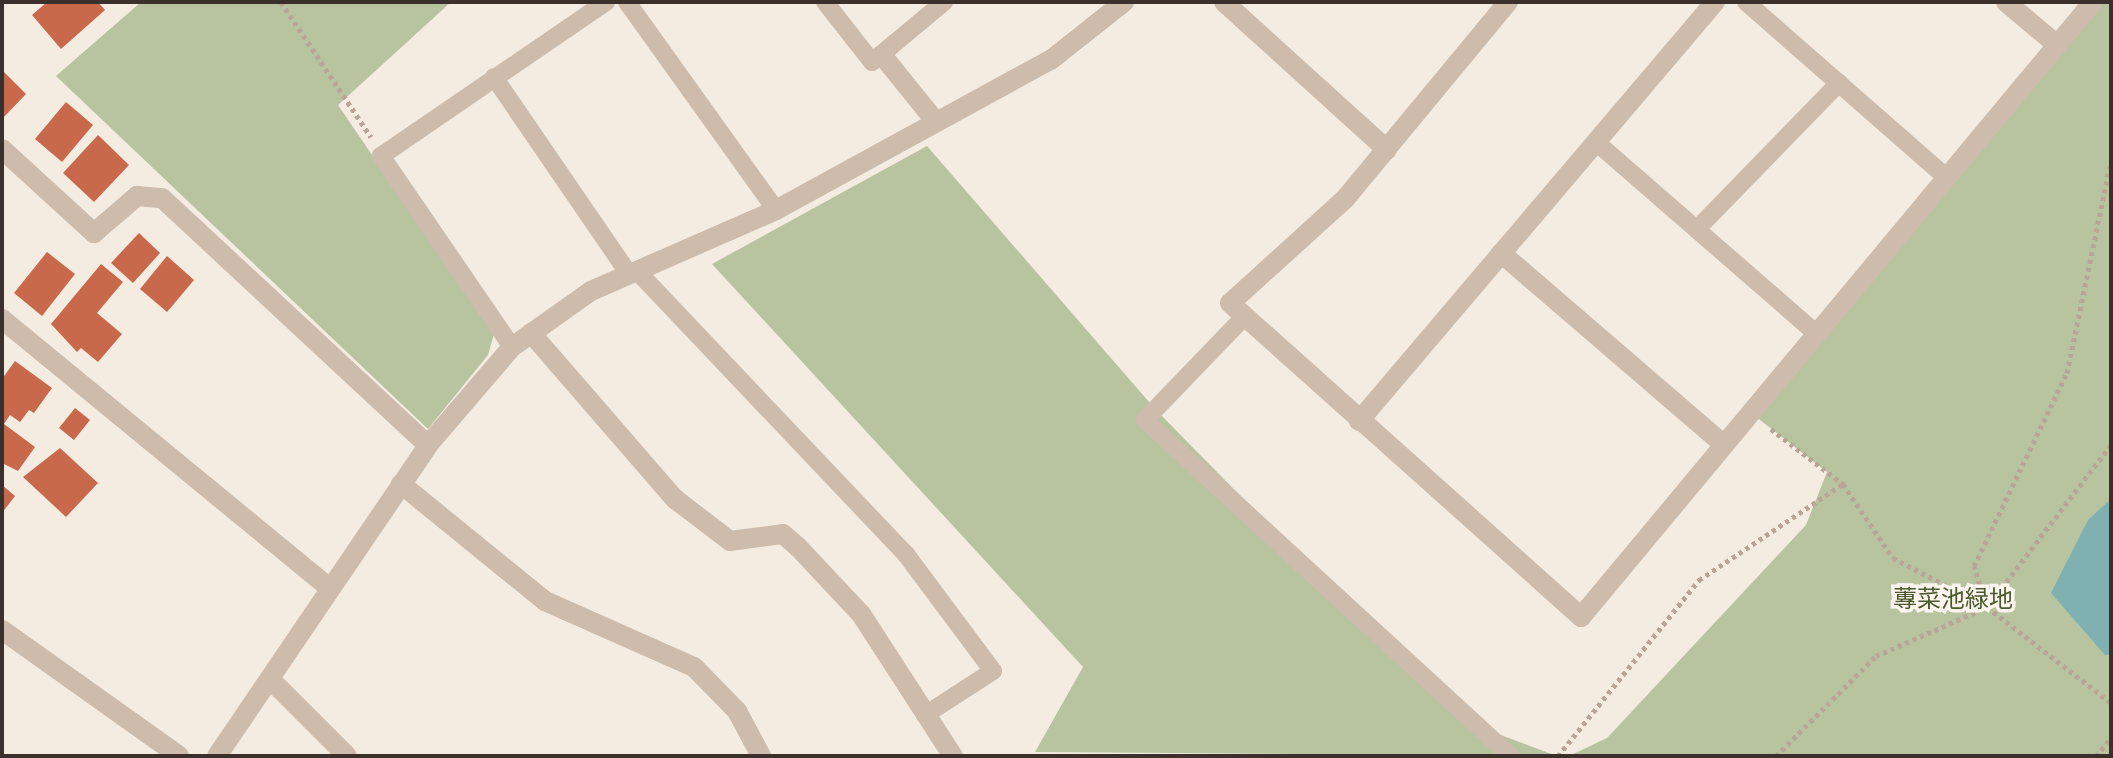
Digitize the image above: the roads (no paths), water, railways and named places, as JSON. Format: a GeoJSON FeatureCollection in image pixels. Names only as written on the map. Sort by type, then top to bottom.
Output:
{"type":"FeatureCollection","features":[{"type":"Feature","properties":{"kind":"street"},"geometry":{"type":"LineString","coordinates":[[217,756],[271,680],[327,586],[428,445],[512,347],[591,291],[776,210],[1052,59],[1124,2]]}},
{"type":"Feature","properties":{"kind":"street"},"geometry":{"type":"LineString","coordinates":[[1224,2],[1387,150]]}},
{"type":"Feature","properties":{"kind":"street"},"geometry":{"type":"LineString","coordinates":[[1508,2],[1387,150],[1230,303],[1581,617],[2093,2]]}},
{"type":"Feature","properties":{"kind":"street"},"geometry":{"type":"LineString","coordinates":[[1359,421],[1715,2]]}},
{"type":"Feature","properties":{"kind":"street"},"geometry":{"type":"LineString","coordinates":[[2006,2],[2057,45]]}},
{"type":"Feature","properties":{"kind":"street"},"geometry":{"type":"LineString","coordinates":[[882,55],[936,122]]}},
{"type":"Feature","properties":{"kind":"street"},"geometry":{"type":"LineString","coordinates":[[2,149],[94,233],[137,196],[162,198],[428,445]]}},
{"type":"Feature","properties":{"kind":"street"},"geometry":{"type":"LineString","coordinates":[[1501,253],[1724,445]]}},
{"type":"Feature","properties":{"kind":"street"},"geometry":{"type":"LineString","coordinates":[[2,319],[327,586]]}},
{"type":"Feature","properties":{"kind":"street"},"geometry":{"type":"LineString","coordinates":[[531,333],[675,499],[730,541],[783,534],[798,547],[861,614],[953,756]]}},
{"type":"Feature","properties":{"kind":"street"},"geometry":{"type":"LineString","coordinates":[[401,484],[545,601],[668,650],[694,667],[737,711],[761,756]]}},
{"type":"Feature","properties":{"kind":"street"},"geometry":{"type":"LineString","coordinates":[[2,630],[179,756]]}},
{"type":"Feature","properties":{"kind":"street"},"geometry":{"type":"LineString","coordinates":[[271,680],[347,756]]}},
{"type":"Feature","properties":{"kind":"lane"},"geometry":{"type":"LineString","coordinates":[[512,347],[381,156],[606,2]]}},
{"type":"Feature","properties":{"kind":"lane"},"geometry":{"type":"LineString","coordinates":[[627,2],[776,210]]}},
{"type":"Feature","properties":{"kind":"lane"},"geometry":{"type":"LineString","coordinates":[[825,2],[872,62],[944,2]]}},
{"type":"Feature","properties":{"kind":"lane"},"geometry":{"type":"LineString","coordinates":[[1746,2],[1947,178]]}},
{"type":"Feature","properties":{"kind":"lane"},"geometry":{"type":"LineString","coordinates":[[494,77],[633,273],[905,553],[993,671],[925,715]]}},
{"type":"Feature","properties":{"kind":"lane"},"geometry":{"type":"LineString","coordinates":[[1697,229],[1839,83]]}},
{"type":"Feature","properties":{"kind":"lane"},"geometry":{"type":"LineString","coordinates":[[1596,142],[1817,334]]}},
{"type":"Feature","properties":{"kind":"lane"},"geometry":{"type":"LineString","coordinates":[[1245,316],[1145,420],[1511,756]]}},
{"type":"Feature","properties":{"kind":"water"},"geometry":{"type":"Polygon","coordinates":[[[2111,499],[2111,655],[2105,655],[2051,593],[2088,520],[2111,499]]]}},
{"type":"Feature","properties":{"kind":"park label","name":"蓴菜池緑地"},"geometry":{"type":"Point","coordinates":[1953,598]}}]}
